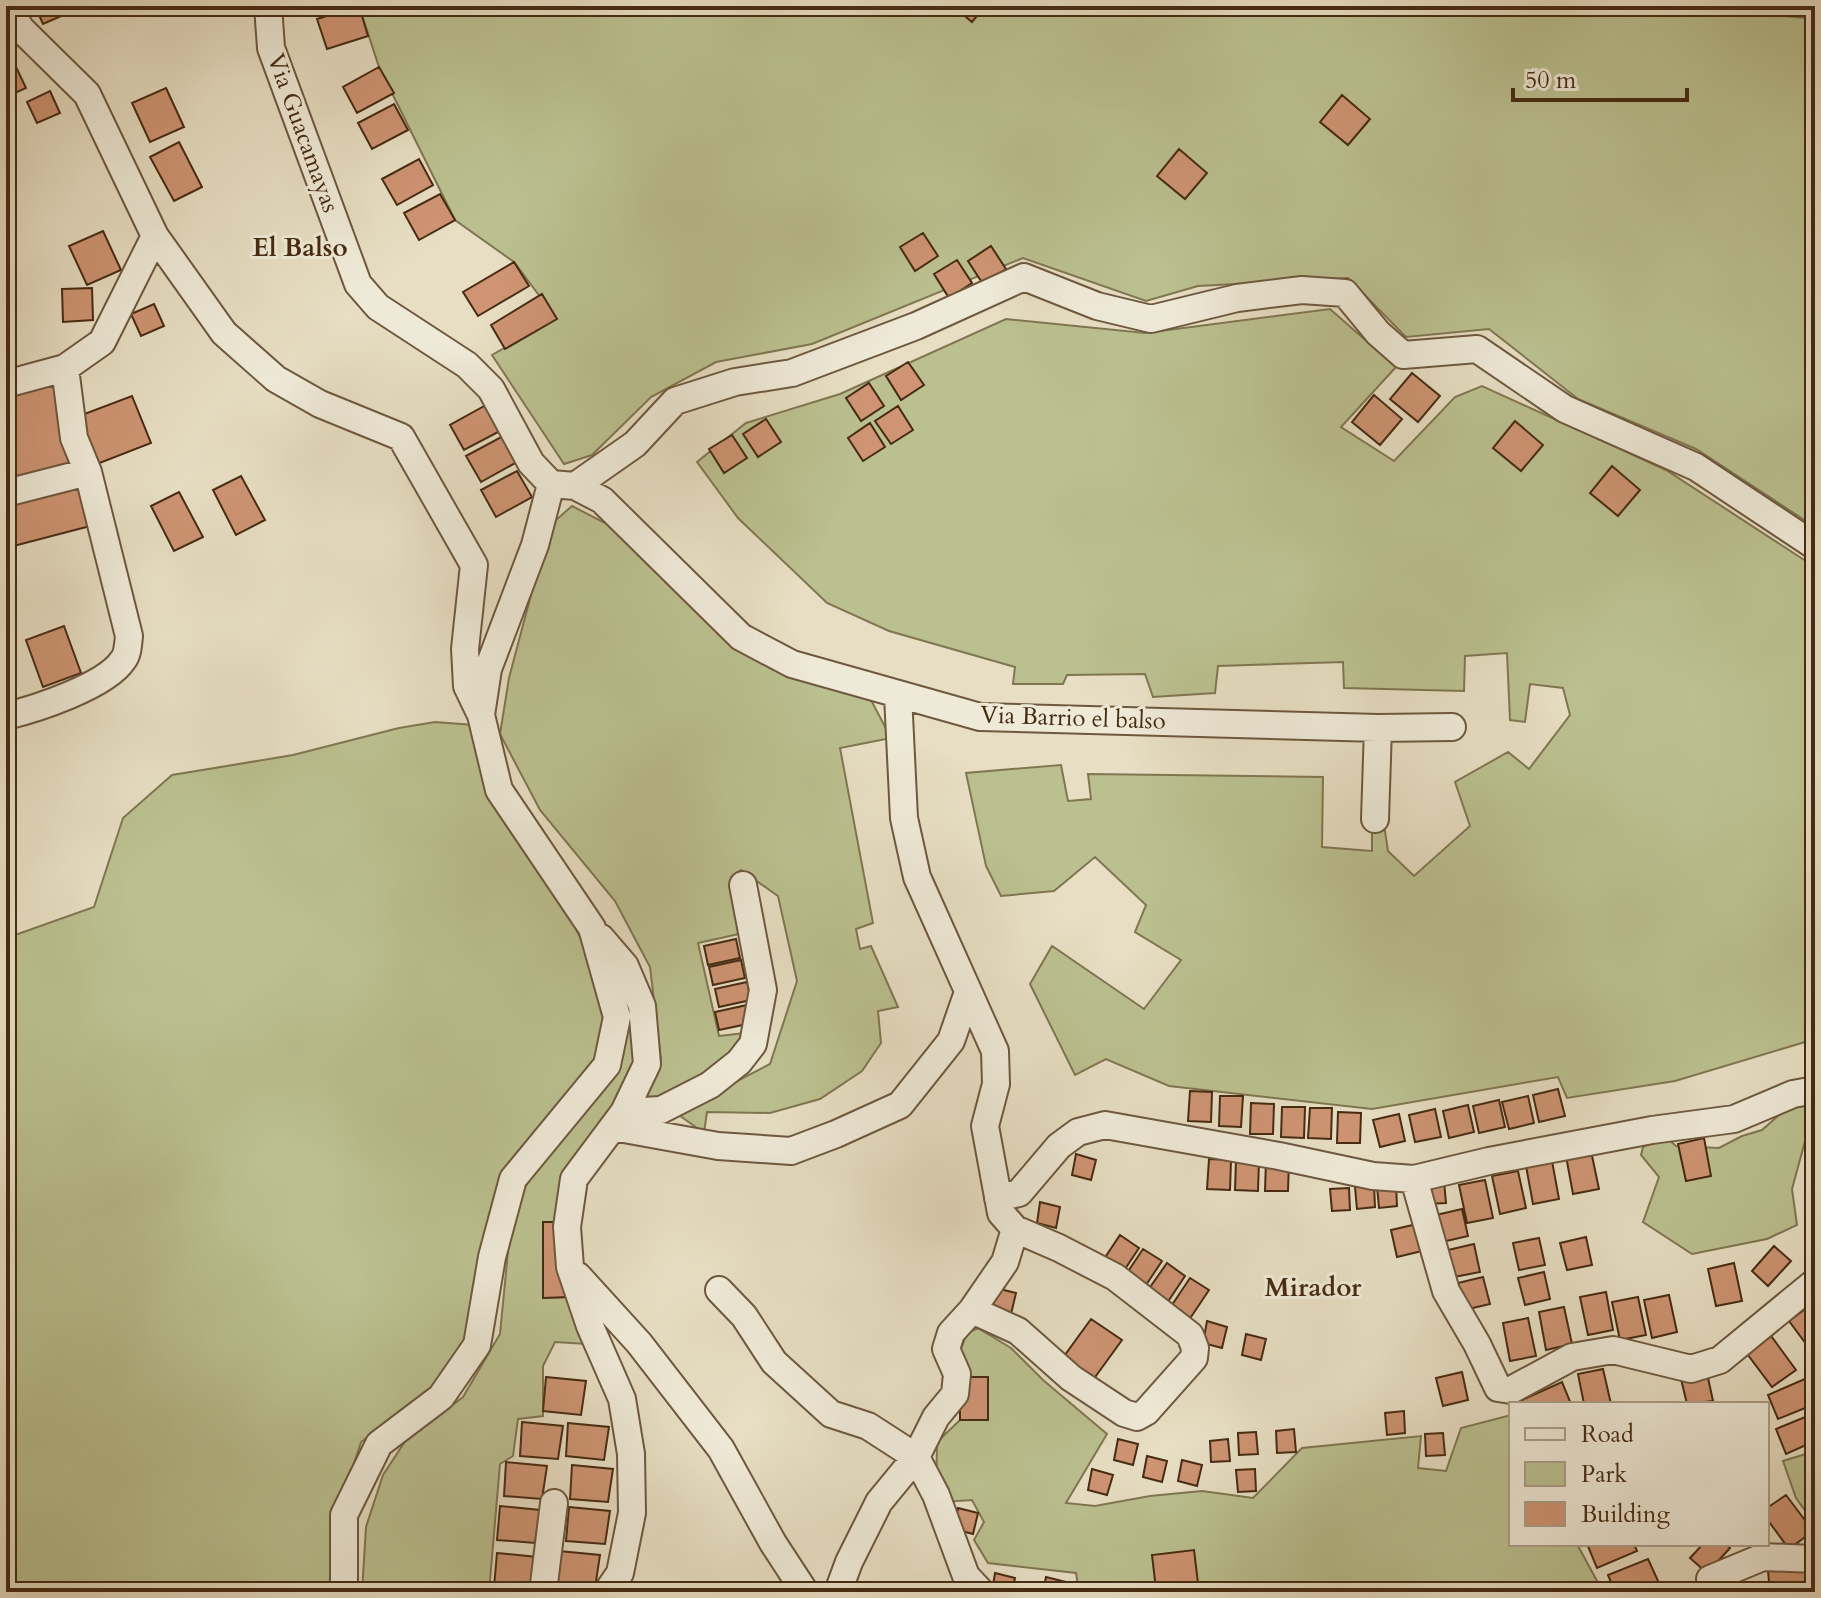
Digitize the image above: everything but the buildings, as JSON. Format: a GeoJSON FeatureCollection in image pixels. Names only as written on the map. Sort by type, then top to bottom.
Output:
{"type":"FeatureCollection","features":[{"type":"Feature","properties":{"kind":"street"},"geometry":{"type":"LineString","coordinates":[[7,6],[21,29],[87,94],[155,236],[224,333],[276,379],[320,404],[401,437],[474,565],[465,649],[467,686],[481,715],[499,790],[592,928],[625,966],[642,1006],[647,1064],[618,1119],[574,1179],[567,1227],[570,1267],[590,1326],[622,1399],[631,1454],[632,1513],[620,1573],[607,1592]]}},
{"type":"Feature","properties":{"kind":"street","name":"Via Guacamayas"},"geometry":{"type":"LineString","coordinates":[[268,6],[271,48],[358,284],[378,307],[467,365],[491,389],[531,463],[563,485]]}},
{"type":"Feature","properties":{"kind":"street"},"geometry":{"type":"LineString","coordinates":[[6,384],[65,368],[102,342],[155,236]]}},
{"type":"Feature","properties":{"kind":"street"},"geometry":{"type":"LineString","coordinates":[[481,715],[488,669],[535,545],[563,485],[635,444],[675,401],[735,382],[792,373],[916,326],[1024,277],[1097,306],[1151,319],[1237,298],[1302,290],[1345,293],[1378,333],[1403,355],[1477,349],[1565,409],[1696,467],[1815,546]]}},
{"type":"Feature","properties":{"kind":"street"},"geometry":{"type":"LineString","coordinates":[[6,716],[35,709],[111,675],[126,658],[129,636],[88,472],[74,438],[65,368]]}},
{"type":"Feature","properties":{"kind":"street"},"geometry":{"type":"LineString","coordinates":[[6,493],[88,472]]}},
{"type":"Feature","properties":{"kind":"street","name":"Via Barrio el balso"},"geometry":{"type":"LineString","coordinates":[[563,485],[602,500],[741,637],[792,664],[898,695],[980,717],[1378,728],[1452,727]]}},
{"type":"Feature","properties":{"kind":"street"},"geometry":{"type":"LineString","coordinates":[[898,695],[904,818],[917,877],[995,1051],[996,1084],[985,1126],[1001,1213],[1015,1229],[1115,1277],[1190,1335],[1195,1348],[1194,1358],[1146,1412],[1137,1417],[1124,1413],[1071,1378],[1018,1331],[972,1310]]}},
{"type":"Feature","properties":{"kind":"street"},"geometry":{"type":"LineString","coordinates":[[1375,819],[1378,728]]}},
{"type":"Feature","properties":{"kind":"street"},"geometry":{"type":"LineString","coordinates":[[618,1119],[661,1110],[710,1085],[739,1062],[753,1044],[763,990],[743,885]]}},
{"type":"Feature","properties":{"kind":"street"},"geometry":{"type":"LineString","coordinates":[[344,1592],[344,1515],[365,1472],[379,1444],[441,1397],[477,1345],[492,1257],[513,1179],[607,1065],[617,1017],[592,928]]}},
{"type":"Feature","properties":{"kind":"street"},"geometry":{"type":"LineString","coordinates":[[618,1119],[718,1146],[791,1151],[900,1105],[951,1041],[968,992]]}},
{"type":"Feature","properties":{"kind":"street"},"geometry":{"type":"LineString","coordinates":[[998,1198],[1019,1193],[1059,1146],[1078,1132],[1105,1125],[1251,1150],[1373,1176],[1414,1179],[1489,1161],[1652,1130],[1734,1119],[1793,1094],[1815,1090]]}},
{"type":"Feature","properties":{"kind":"street"},"geometry":{"type":"LineString","coordinates":[[1414,1179],[1446,1291],[1498,1388],[1511,1390],[1572,1357],[1613,1350],[1691,1369],[1720,1360],[1815,1282]]}},
{"type":"Feature","properties":{"kind":"street"},"geometry":{"type":"LineString","coordinates":[[838,1592],[849,1562],[879,1502],[916,1457],[936,1417],[955,1394],[957,1374],[946,1349],[951,1333],[972,1310],[1005,1262],[1015,1229]]}},
{"type":"Feature","properties":{"kind":"street"},"geometry":{"type":"LineString","coordinates":[[570,1267],[639,1343],[721,1449],[773,1543],[805,1592]]}},
{"type":"Feature","properties":{"kind":"street"},"geometry":{"type":"LineString","coordinates":[[719,1290],[744,1316],[774,1362],[831,1414],[868,1426],[916,1457],[936,1495],[966,1576],[981,1592]]}},
{"type":"Feature","properties":{"kind":"street"},"geometry":{"type":"LineString","coordinates":[[543,1592],[554,1503]]}},
{"type":"Feature","properties":{"kind":"street"},"geometry":{"type":"LineString","coordinates":[[1710,1579],[1763,1557],[1815,1559]]}},
{"type":"Feature","properties":{"kind":"green space"},"geometry":{"type":"Polygon","coordinates":[[[359,6],[1738,6],[1739,12],[1815,19],[1815,527],[1696,449],[1578,399],[1489,329],[1406,337],[1348,278],[1198,286],[1146,301],[1023,258],[812,344],[716,362],[651,397],[592,455],[564,464],[492,355],[556,318],[514,262],[455,220],[379,67],[359,6]]]}},
{"type":"Feature","properties":{"kind":"green space"},"geometry":{"type":"Polygon","coordinates":[[[1330,309],[1396,367],[1341,427],[1394,461],[1455,397],[1482,386],[1666,470],[1815,567],[1815,1039],[1675,1081],[1567,1098],[1558,1077],[1372,1109],[1169,1086],[1106,1059],[1075,1075],[1030,984],[1052,946],[1144,1009],[1181,960],[1135,932],[1146,905],[1095,857],[1054,891],[1001,896],[986,866],[966,773],[1061,765],[1068,801],[1091,799],[1088,774],[1323,777],[1322,847],[1372,851],[1372,832],[1384,825],[1388,851],[1414,876],[1470,826],[1455,782],[1508,752],[1529,769],[1570,715],[1563,688],[1530,684],[1525,722],[1510,720],[1507,653],[1465,656],[1464,691],[1344,688],[1343,662],[1218,666],[1215,693],[1153,697],[1145,674],[1067,675],[1063,684],[1013,684],[1015,667],[889,631],[827,603],[738,518],[697,462],[746,423],[840,394],[1006,319],[1145,333],[1330,309]]]}},
{"type":"Feature","properties":{"kind":"green space"},"geometry":{"type":"Polygon","coordinates":[[[572,506],[611,526],[772,669],[870,698],[891,738],[840,748],[873,923],[856,929],[860,949],[871,946],[898,1007],[878,1011],[881,1043],[862,1071],[820,1099],[770,1113],[707,1112],[704,1133],[676,1113],[770,1064],[797,981],[778,896],[741,870],[731,878],[739,934],[698,943],[719,1036],[745,1033],[733,1057],[674,1098],[645,1099],[661,1060],[650,967],[615,901],[540,810],[500,734],[509,678],[536,576],[556,520],[572,506]]]}},
{"type":"Feature","properties":{"kind":"green space"},"geometry":{"type":"Polygon","coordinates":[[[435,722],[474,725],[593,963],[603,1020],[597,1067],[523,1148],[467,1344],[431,1390],[361,1442],[343,1497],[333,1592],[6,1592],[6,935],[18,934],[94,907],[123,818],[172,775],[293,755],[435,722]]]}},
{"type":"Feature","properties":{"kind":"green space"},"geometry":{"type":"Polygon","coordinates":[[[609,944],[633,988],[638,1057],[559,1222],[543,1222],[543,1298],[569,1297],[586,1344],[555,1342],[543,1366],[543,1416],[518,1419],[513,1456],[500,1464],[489,1592],[362,1592],[366,1527],[383,1475],[406,1440],[463,1397],[500,1334],[509,1241],[521,1195],[544,1152],[607,1075],[609,944]]]}},
{"type":"Feature","properties":{"kind":"green space"},"geometry":{"type":"Polygon","coordinates":[[[1815,1104],[1792,1189],[1797,1225],[1767,1239],[1692,1254],[1643,1222],[1659,1177],[1641,1155],[1643,1147],[1665,1136],[1676,1146],[1719,1148],[1762,1130],[1787,1108],[1815,1104]]]}},
{"type":"Feature","properties":{"kind":"green space"},"geometry":{"type":"Polygon","coordinates":[[[978,1328],[1011,1348],[1043,1380],[1107,1434],[1066,1503],[1095,1506],[1202,1491],[1253,1498],[1302,1448],[1421,1436],[1418,1468],[1446,1471],[1461,1428],[1509,1416],[1509,1546],[1578,1546],[1603,1592],[1079,1592],[1076,1573],[988,1563],[974,1540],[984,1522],[972,1500],[942,1502],[936,1490],[937,1442],[960,1420],[988,1420],[988,1377],[960,1377],[957,1360],[967,1333],[978,1328]]]}},
{"type":"Feature","properties":{"kind":"green space"},"geometry":{"type":"Polygon","coordinates":[[[1815,1451],[1815,1519],[1811,1519],[1796,1498],[1783,1461],[1815,1451]]]}},
{"type":"Feature","properties":{"kind":"district","name":"El Balso"},"geometry":{"type":"Point","coordinates":[300,247]}},
{"type":"Feature","properties":{"kind":"district","name":"Mirador"},"geometry":{"type":"Point","coordinates":[1313,1287]}}]}
